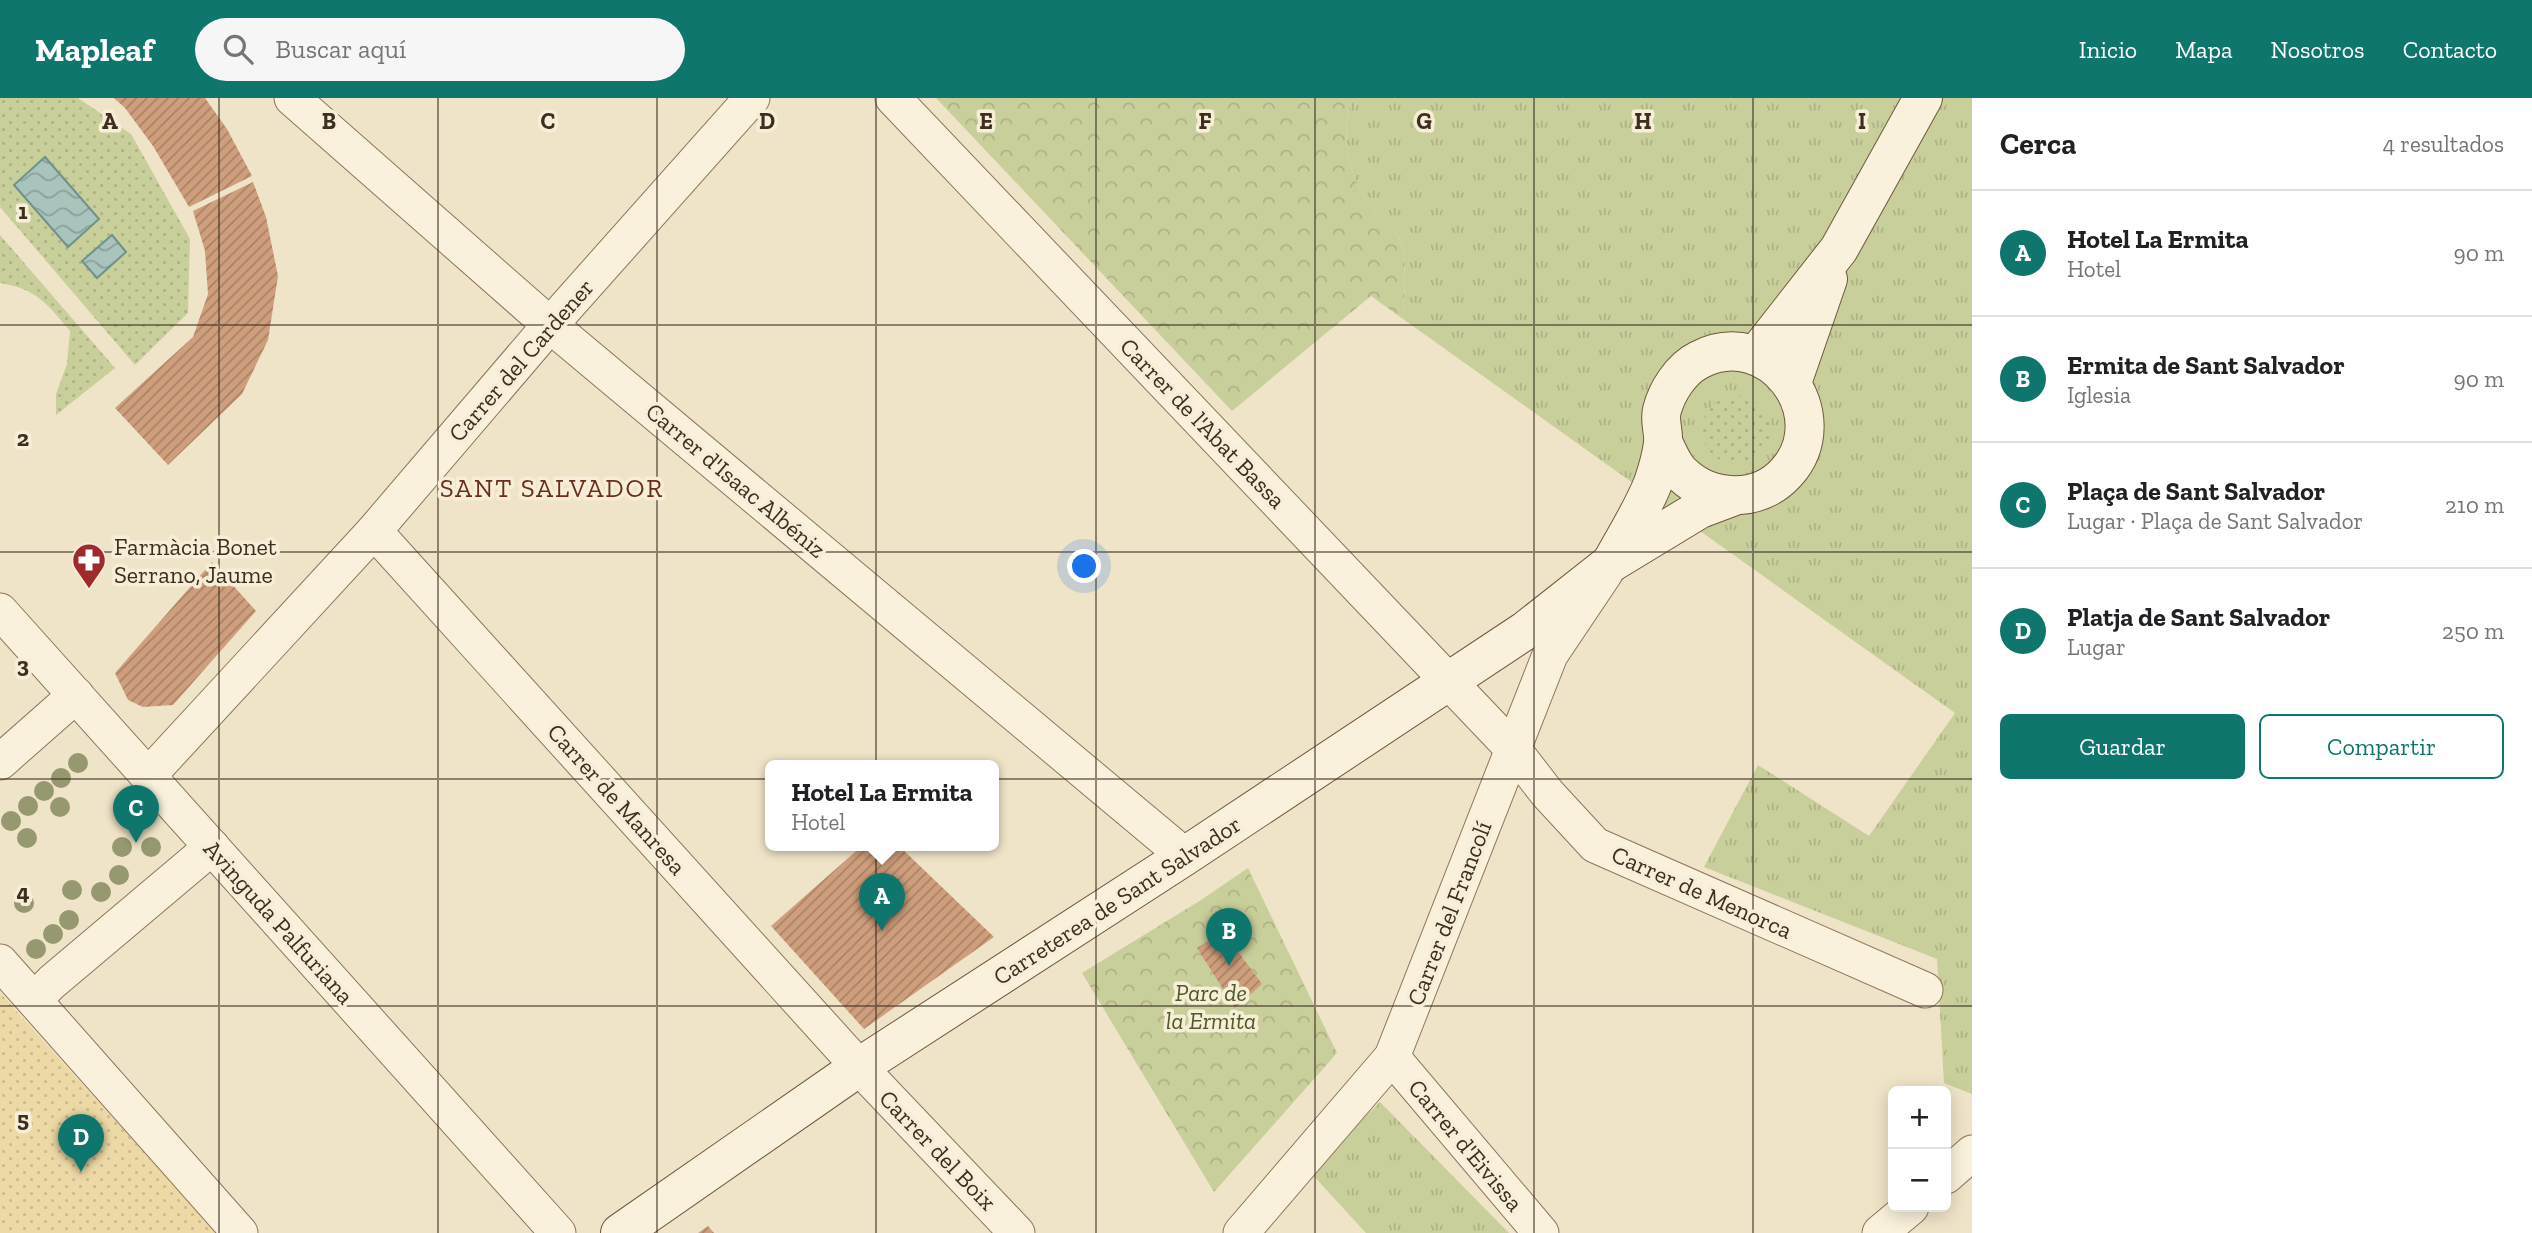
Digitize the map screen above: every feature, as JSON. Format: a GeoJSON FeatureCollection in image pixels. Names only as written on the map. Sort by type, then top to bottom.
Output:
{"type":"FeatureCollection","features":[{"type":"Feature","properties":{"kind":"street","name":"Carrer d'Isaac Albéniz"},"geometry":{"type":"LineString","coordinates":[[292,98],[550,325],[1185,856]]}},
{"type":"Feature","properties":{"kind":"street","name":"Carrer del Cardener"},"geometry":{"type":"LineString","coordinates":[[148,776],[374,531],[550,325],[752,98]]}},
{"type":"Feature","properties":{"kind":"street","name":"Carrer de l'Abat Bassa"},"geometry":{"type":"LineString","coordinates":[[893,98],[1513,749]]}},
{"type":"Feature","properties":{"kind":"street"},"geometry":{"type":"LineString","coordinates":[[1756,355],[1839,248],[1923,98]]}},
{"type":"Feature","properties":{"kind":"street"},"geometry":{"type":"LineString","coordinates":[[1792,383],[1839,248]]}},
{"type":"Feature","properties":{"kind":"street"},"geometry":{"type":"LineString","coordinates":[[1611,564],[1653,483],[1663,442],[1661,411],[1676,379],[1699,360],[1728,352],[1756,355],[1776,366],[1792,383],[1805,417],[1801,449],[1786,474],[1760,491],[1731,497],[1699,488],[1679,472],[1663,442]]}},
{"type":"Feature","properties":{"kind":"street","name":"Carreterea de Sant Salvador"},"geometry":{"type":"LineString","coordinates":[[620,1233],[859,1067],[1526,631],[1611,564],[1700,509],[1731,497]]}},
{"type":"Feature","properties":{"kind":"street","name":"Carrer de Manresa"},"geometry":{"type":"LineString","coordinates":[[374,531],[859,1067]]}},
{"type":"Feature","properties":{"kind":"street","name":"Carrer del Francolí"},"geometry":{"type":"LineString","coordinates":[[1241,1233],[1392,1057],[1550,655],[1611,564]]}},
{"type":"Feature","properties":{"kind":"street","name":"Avinguda Palfuriana"},"geometry":{"type":"LineString","coordinates":[[0,611],[558,1233]]}},
{"type":"Feature","properties":{"kind":"street"},"geometry":{"type":"LineString","coordinates":[[0,762],[76,695]]}},
{"type":"Feature","properties":{"kind":"street","name":"Carrer de Menorca"},"geometry":{"type":"LineString","coordinates":[[1513,749],[1547,793],[1595,845],[1925,990]]}},
{"type":"Feature","properties":{"kind":"street"},"geometry":{"type":"LineString","coordinates":[[34,1000],[212,847]]}},
{"type":"Feature","properties":{"kind":"street"},"geometry":{"type":"LineString","coordinates":[[0,962],[240,1233]]}},
{"type":"Feature","properties":{"kind":"street","name":"Carrer d'Eivissa"},"geometry":{"type":"LineString","coordinates":[[1392,1057],[1541,1233]]}},
{"type":"Feature","properties":{"kind":"street","name":"Carrer del Boix"},"geometry":{"type":"LineString","coordinates":[[859,1067],[1017,1233]]}},
{"type":"Feature","properties":{"kind":"street"},"geometry":{"type":"LineString","coordinates":[[1951,1172],[1972,1153]]}},
{"type":"Feature","properties":{"kind":"street"},"geometry":{"type":"LineString","coordinates":[[1880,1233],[1904,1212]]}},
{"type":"Feature","properties":{"kind":"green space"},"geometry":{"type":"Polygon","coordinates":[[[0,98],[78,98],[131,134],[190,239],[188,313],[135,365],[0,207],[0,98]]]}},
{"type":"Feature","properties":{"kind":"green space"},"geometry":{"type":"Polygon","coordinates":[[[936,98],[1351,98],[1346,130],[1349,160],[1367,201],[1397,235],[1402,246],[1405,267],[1403,319],[1371,296],[1232,411],[936,98]]]}},
{"type":"Feature","properties":{"kind":"green space"},"geometry":{"type":"Polygon","coordinates":[[[1351,98],[1972,98],[1972,1094],[1944,1083],[1937,959],[1704,867],[1758,765],[1869,836],[1955,713],[1403,319],[1405,267],[1402,246],[1397,235],[1367,201],[1349,160],[1346,130],[1351,98]]]}},
{"type":"Feature","properties":{"kind":"green space"},"geometry":{"type":"Polygon","coordinates":[[[0,235],[115,368],[56,415],[56,394],[67,364],[70,331],[40,299],[23,289],[0,283],[0,235]]]}},
{"type":"Feature","properties":{"kind":"green space"},"geometry":{"type":"Polygon","coordinates":[[[1743,396],[1764,411],[1770,423],[1768,443],[1760,454],[1743,464],[1729,464],[1712,454],[1704,443],[1702,423],[1712,406],[1723,398],[1743,396]]]}},
{"type":"Feature","properties":{"kind":"green space","name":"Parc de la Ermita"},"geometry":{"type":"Polygon","coordinates":[[[1248,868],[1337,1053],[1214,1192],[1082,973],[1248,868]]]}},
{"type":"Feature","properties":{"kind":"green space"},"geometry":{"type":"Polygon","coordinates":[[[1380,1102],[1509,1233],[1366,1233],[1310,1172],[1380,1102]]]}},
{"type":"Feature","properties":{"kind":"sand"},"geometry":{"type":"Polygon","coordinates":[[[0,993],[217,1233],[0,1233],[0,993]]]}},
{"type":"Feature","properties":{"kind":"water"},"geometry":{"type":"Polygon","coordinates":[[[45,157],[99,219],[68,247],[14,185],[45,157]]]}},
{"type":"Feature","properties":{"kind":"water"},"geometry":{"type":"Polygon","coordinates":[[[112,235],[126,252],[97,278],[82,261],[112,235]]]}},
{"type":"Feature","properties":{"kind":"building"},"geometry":{"type":"Polygon","coordinates":[[[114,98],[205,98],[227,129],[252,176],[189,207],[153,146],[125,108],[114,98]]]}},
{"type":"Feature","properties":{"kind":"building"},"geometry":{"type":"Polygon","coordinates":[[[253,182],[266,217],[278,276],[268,340],[242,394],[168,465],[115,408],[193,337],[208,294],[205,251],[193,211],[253,182]]]}},
{"type":"Feature","properties":{"kind":"building"},"geometry":{"type":"Polygon","coordinates":[[[212,562],[256,611],[173,705],[143,707],[128,700],[115,673],[212,562]]]}},
{"type":"Feature","properties":{"kind":"building"},"geometry":{"type":"Polygon","coordinates":[[[856,851],[904,851],[994,937],[864,1029],[771,926],[856,851]]]}},
{"type":"Feature","properties":{"kind":"building"},"geometry":{"type":"Polygon","coordinates":[[[1223,931],[1262,984],[1235,1008],[1197,948],[1223,931]]]}},
{"type":"Feature","properties":{"kind":"building"},"geometry":{"type":"Polygon","coordinates":[[[708,1226],[714,1233],[698,1233],[708,1226]]]}},
{"type":"Feature","properties":{"kind":"place","name":"Farmàcia Bonet Serrano, Jaume"},"geometry":{"type":"Point","coordinates":[89,590]}},
{"type":"Feature","properties":{"kind":"place","name":"Plaça de Sant Salvador"},"geometry":{"type":"Point","coordinates":[136,843]}},
{"type":"Feature","properties":{"kind":"place","name":"Hotel La Ermita"},"geometry":{"type":"Point","coordinates":[882,931]}},
{"type":"Feature","properties":{"kind":"place","name":"Ermita de Sant Salvador"},"geometry":{"type":"Point","coordinates":[1229,966]}},
{"type":"Feature","properties":{"kind":"place","name":"Platja de Sant Salvador"},"geometry":{"type":"Point","coordinates":[81,1172]}},
{"type":"Feature","properties":{"kind":"district","name":"SANT SALVADOR"},"geometry":{"type":"Point","coordinates":[552,488]}}]}
